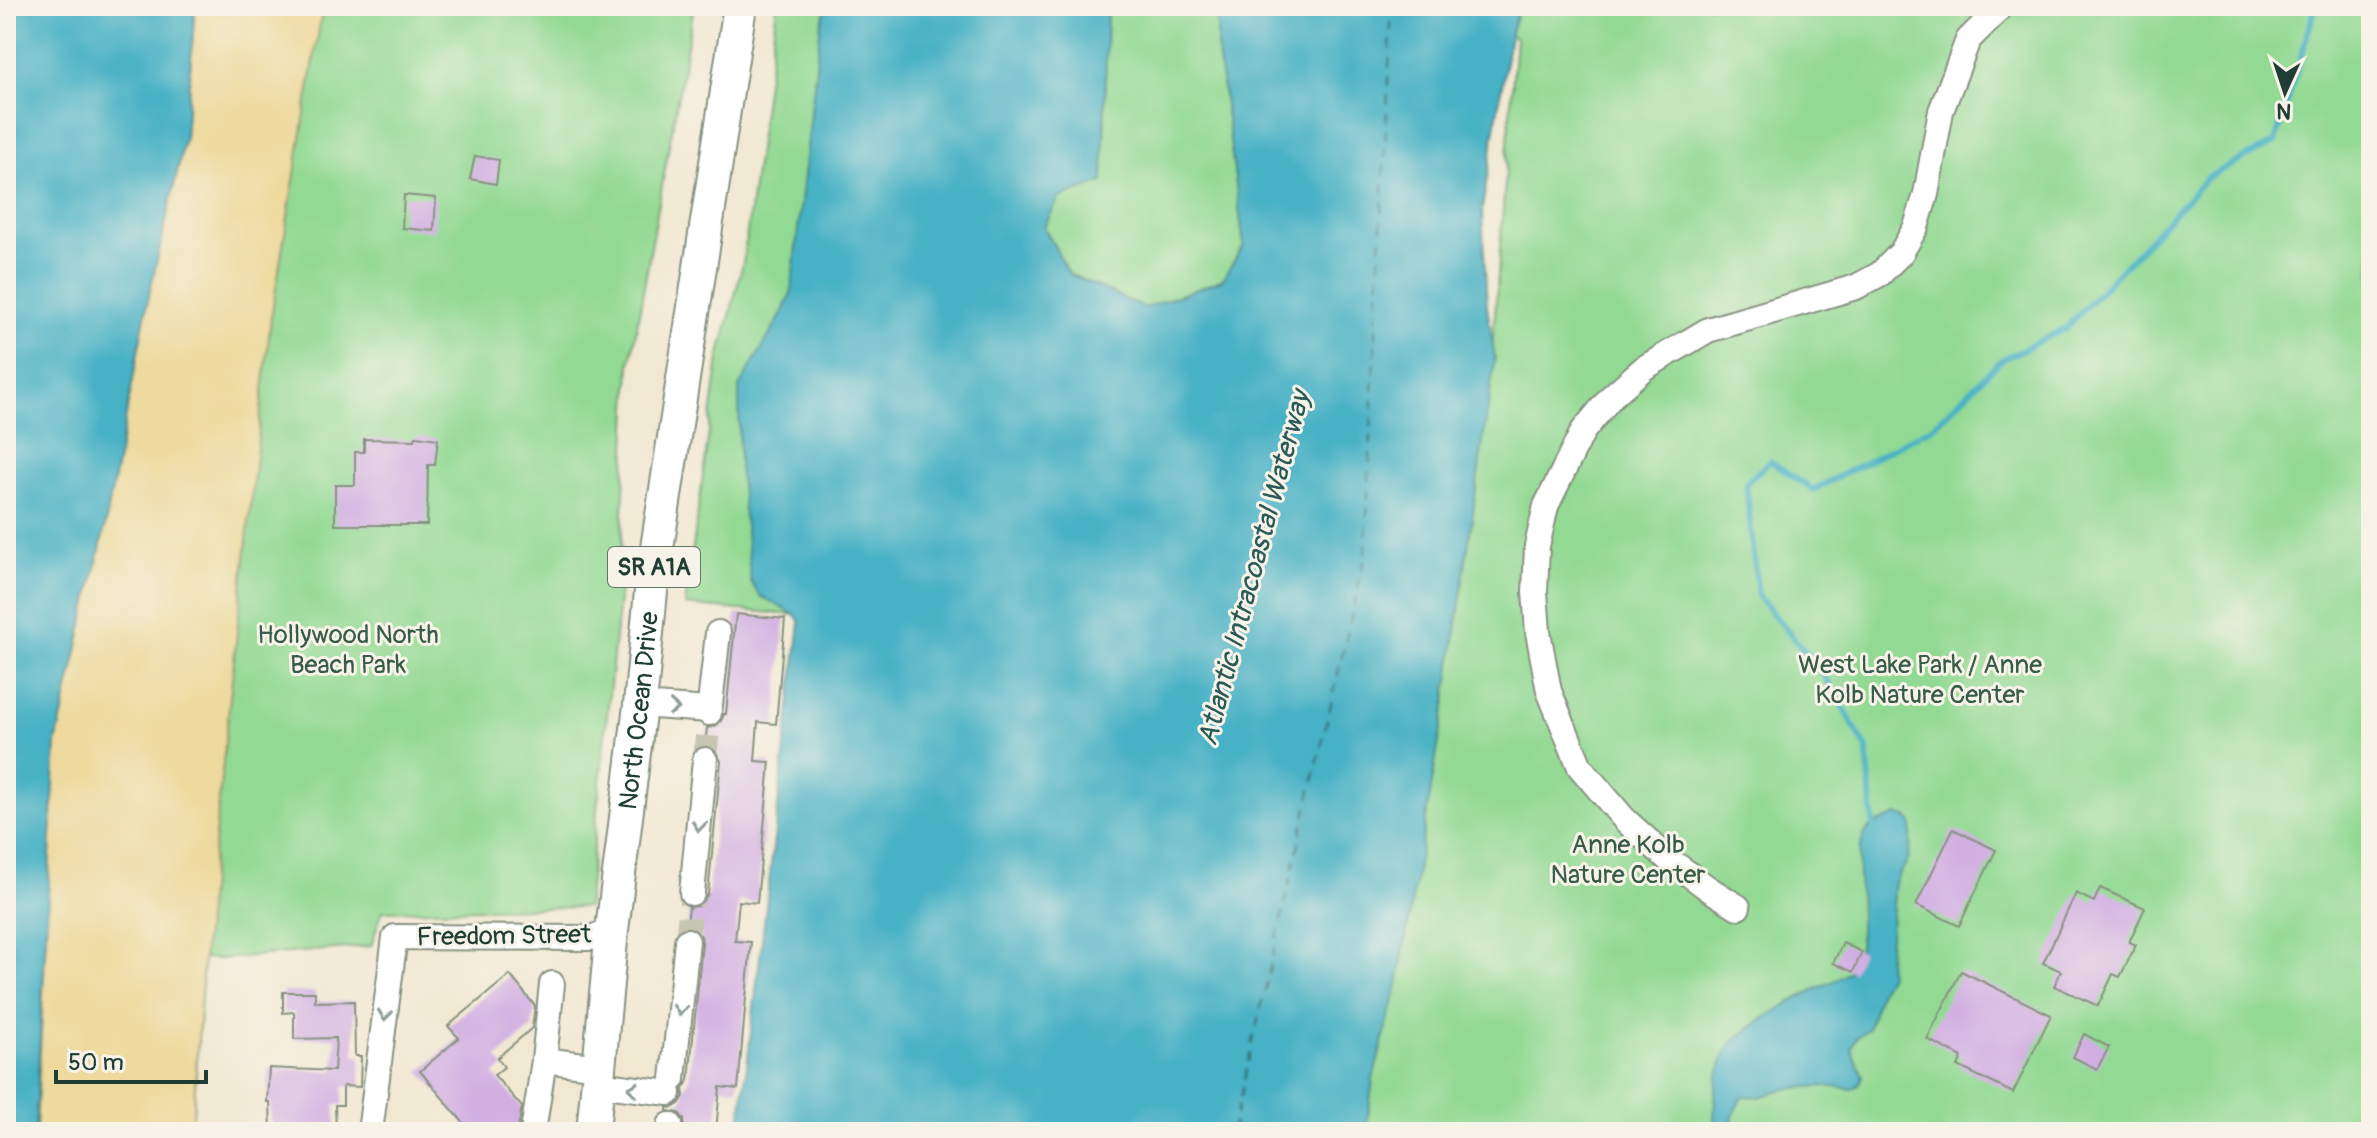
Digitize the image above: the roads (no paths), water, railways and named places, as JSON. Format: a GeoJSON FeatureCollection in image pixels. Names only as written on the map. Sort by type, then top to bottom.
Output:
{"type":"FeatureCollection","features":[{"type":"Feature","properties":{"kind":"main road","name":"North Ocean Drive"},"geometry":{"type":"LineString","coordinates":[[593,1132],[612,930],[652,581],[740,6]]}},
{"type":"Feature","properties":{"kind":"street"},"geometry":{"type":"LineString","coordinates":[[1738,907],[1667,858],[1625,820],[1580,767],[1549,691],[1538,632],[1535,592],[1537,546],[1546,506],[1583,431],[1612,396],[1644,368],[1708,330],[1856,287],[1880,274],[1901,253],[1916,227],[1926,194],[1941,111],[1968,40],[2002,6]]}},
{"type":"Feature","properties":{"kind":"street"},"geometry":{"type":"LineString","coordinates":[[640,705],[709,711],[718,633]]}},
{"type":"Feature","properties":{"kind":"street"},"geometry":{"type":"LineString","coordinates":[[692,893],[705,760]]}},
{"type":"Feature","properties":{"kind":"street","name":"Freedom Street"},"geometry":{"type":"LineString","coordinates":[[370,1132],[395,937],[591,938],[612,930]]}},
{"type":"Feature","properties":{"kind":"street"},"geometry":{"type":"LineString","coordinates":[[544,1060],[598,1076],[671,1086],[687,941]]}},
{"type":"Feature","properties":{"kind":"street"},"geometry":{"type":"LineString","coordinates":[[533,1132],[552,984]]}},
{"type":"Feature","properties":{"kind":"water"},"geometry":{"type":"Polygon","coordinates":[[[6,6],[195,6],[185,137],[149,295],[103,536],[56,743],[35,1132],[6,1132],[6,6]]]}},
{"type":"Feature","properties":{"kind":"water","name":"Atlantic Intracoastal Waterway"},"geometry":{"type":"Polygon","coordinates":[[[828,6],[1107,6],[1103,182],[1059,198],[1044,227],[1069,274],[1144,308],[1222,280],[1244,245],[1217,44],[1217,6],[1519,6],[1510,35],[1482,210],[1487,306],[1495,358],[1446,700],[1398,984],[1373,1079],[1366,1132],[739,1132],[800,622],[795,615],[759,595],[751,582],[739,466],[739,387],[791,293],[821,23],[828,6]]]}},
{"type":"Feature","properties":{"kind":"water"},"geometry":{"type":"Polygon","coordinates":[[[1897,815],[1906,817],[1912,823],[1910,850],[1895,884],[1889,975],[1880,991],[1868,1029],[1857,1037],[1851,1048],[1863,1076],[1860,1084],[1852,1089],[1823,1086],[1783,1089],[1760,1097],[1744,1096],[1734,1113],[1731,1132],[1714,1132],[1717,1079],[1728,1049],[1756,1024],[1809,992],[1843,976],[1854,965],[1860,934],[1859,873],[1863,839],[1869,828],[1897,815]]]}},
{"type":"Feature","properties":{"kind":"waterway"},"geometry":{"type":"LineString","coordinates":[[1874,830],[1867,749],[1822,672],[1758,596],[1746,483],[1770,461],[1813,490],[1933,427],[2001,360],[2066,328],[2208,177],[2275,142],[2316,6]]}},
{"type":"Feature","properties":{"kind":"tunnel"},"geometry":{"type":"LineString","coordinates":[[705,760],[709,713]]}},
{"type":"Feature","properties":{"kind":"tunnel"},"geometry":{"type":"LineString","coordinates":[[687,941],[692,893]]}},
{"type":"Feature","properties":{"kind":"park label","name":"Hollywood North Beach Park"},"geometry":{"type":"Point","coordinates":[348,649]}},
{"type":"Feature","properties":{"kind":"park label","name":"West Lake Park / Anne Kolb Nature Center"},"geometry":{"type":"Point","coordinates":[1920,679]}},
{"type":"Feature","properties":{"kind":"park label","name":"Anne Kolb Nature Center"},"geometry":{"type":"Point","coordinates":[1628,859]}}]}
